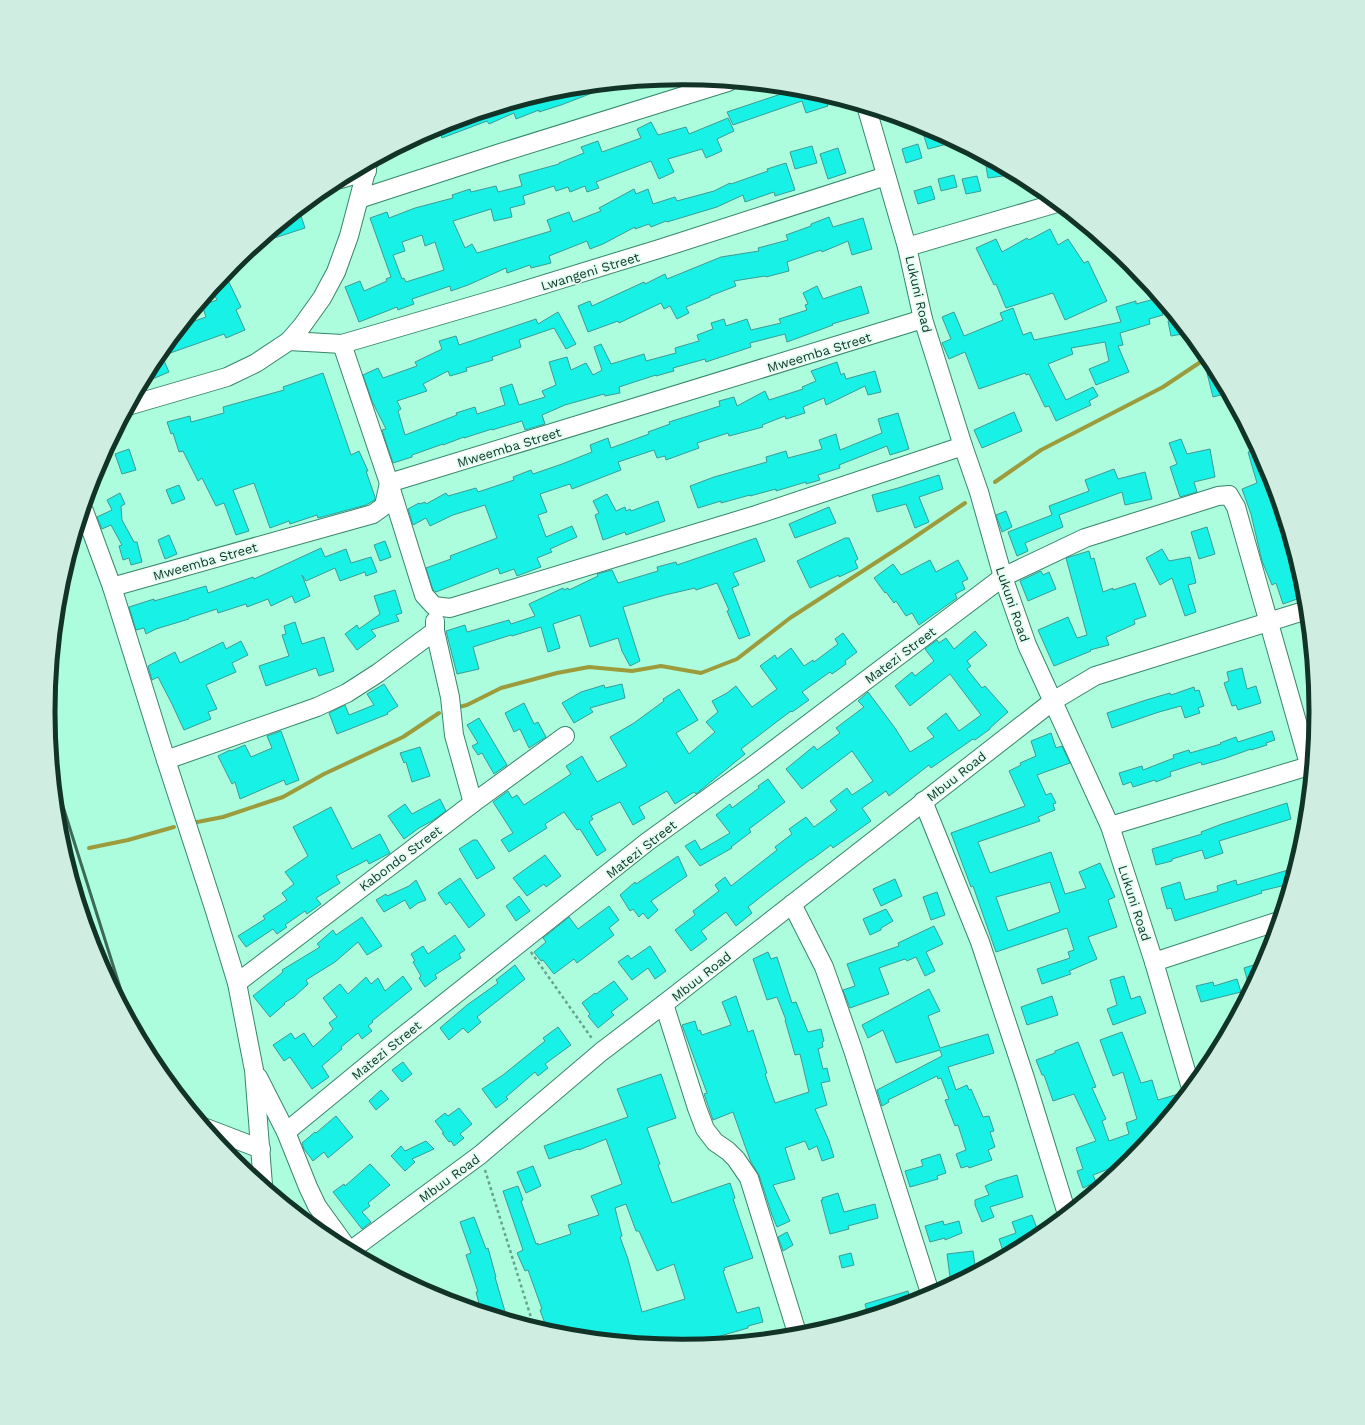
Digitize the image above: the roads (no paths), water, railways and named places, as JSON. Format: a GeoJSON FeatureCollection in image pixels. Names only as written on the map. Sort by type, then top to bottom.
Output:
{"type":"FeatureCollection","features":[{"type":"Feature","properties":{"kind":"street"},"geometry":{"type":"LineString","coordinates":[[359,199],[716,86]]}},
{"type":"Feature","properties":{"kind":"street","name":"Lukuni Road"},"geometry":{"type":"LineString","coordinates":[[870,114],[886,176],[908,247],[923,320],[979,492],[1003,577],[1027,645],[1110,826],[1154,962],[1189,1081]]}},
{"type":"Feature","properties":{"kind":"street"},"geometry":{"type":"LineString","coordinates":[[137,403],[227,378],[256,363],[289,341],[322,298],[336,272],[349,236],[367,170]]}},
{"type":"Feature","properties":{"kind":"street","name":"Lwangeni Street"},"geometry":{"type":"LineString","coordinates":[[289,341],[342,344],[579,274],[886,176]]}},
{"type":"Feature","properties":{"kind":"street"},"geometry":{"type":"LineString","coordinates":[[908,247],[1050,205]]}},
{"type":"Feature","properties":{"kind":"street","name":"Mweemba Street"},"geometry":{"type":"LineString","coordinates":[[112,587],[373,514],[384,506],[389,483],[923,320]]}},
{"type":"Feature","properties":{"kind":"street"},"geometry":{"type":"LineString","coordinates":[[342,344],[389,483],[424,595],[434,606],[435,631],[450,697],[454,735],[473,803]]}},
{"type":"Feature","properties":{"kind":"street"},"geometry":{"type":"LineString","coordinates":[[434,606],[450,608],[756,515],[963,446]]}},
{"type":"Feature","properties":{"kind":"street","name":"Matezi Street"},"geometry":{"type":"LineString","coordinates":[[286,1132],[398,1040],[524,942],[647,842],[751,767],[1003,577],[1084,538],[1218,496],[1229,495],[1236,507],[1269,621]]}},
{"type":"Feature","properties":{"kind":"street"},"geometry":{"type":"LineString","coordinates":[[86,517],[112,587],[237,983],[254,1070],[262,1178]]}},
{"type":"Feature","properties":{"kind":"street","name":"Mbuu Road"},"geometry":{"type":"LineString","coordinates":[[354,1246],[480,1155],[601,1052],[1053,701],[1094,676],[1302,612]]}},
{"type":"Feature","properties":{"kind":"street"},"geometry":{"type":"LineString","coordinates":[[1269,621],[1308,762]]}},
{"type":"Feature","properties":{"kind":"street"},"geometry":{"type":"LineString","coordinates":[[166,760],[318,707],[347,693],[378,674],[435,631]]}},
{"type":"Feature","properties":{"kind":"street","name":"Kabondo Street"},"geometry":{"type":"LineString","coordinates":[[237,983],[473,803],[565,736]]}},
{"type":"Feature","properties":{"kind":"street"},"geometry":{"type":"LineString","coordinates":[[1110,826],[1307,770]]}},
{"type":"Feature","properties":{"kind":"street"},"geometry":{"type":"LineString","coordinates":[[923,801],[980,942],[1025,1078],[1065,1209]]}},
{"type":"Feature","properties":{"kind":"street"},"geometry":{"type":"LineString","coordinates":[[792,904],[824,967],[834,994],[929,1289]]}},
{"type":"Feature","properties":{"kind":"street"},"geometry":{"type":"LineString","coordinates":[[1154,962],[1274,923]]}},
{"type":"Feature","properties":{"kind":"street"},"geometry":{"type":"LineString","coordinates":[[664,1004],[696,1108],[705,1129],[714,1142],[728,1151],[736,1159],[749,1178],[796,1330]]}},
{"type":"Feature","properties":{"kind":"street"},"geometry":{"type":"LineString","coordinates":[[254,1070],[286,1132],[317,1206],[340,1238]]}},
{"type":"Feature","properties":{"kind":"street"},"geometry":{"type":"LineString","coordinates":[[217,1132],[260,1149]]}},
{"type":"Feature","properties":{"kind":"waterway"},"geometry":{"type":"LineString","coordinates":[[995,482],[1041,450],[1163,387],[1202,361]]}},
{"type":"Feature","properties":{"kind":"waterway"},"geometry":{"type":"LineString","coordinates":[[459,707],[467,705],[501,688],[557,673],[589,667],[632,671],[661,666],[701,673],[737,659],[790,618],[965,503]]}},
{"type":"Feature","properties":{"kind":"waterway"},"geometry":{"type":"LineString","coordinates":[[192,823],[223,817],[283,797],[324,774],[403,737],[439,713]]}},
{"type":"Feature","properties":{"kind":"waterway"},"geometry":{"type":"LineString","coordinates":[[89,848],[128,840],[174,827]]}},
{"type":"Feature","properties":{"kind":"railway"},"geometry":{"type":"LineString","coordinates":[[61,800],[122,994]]}}]}
